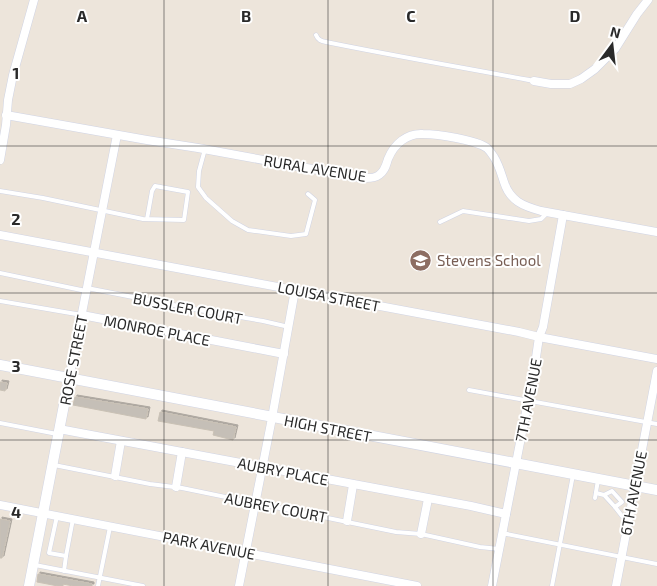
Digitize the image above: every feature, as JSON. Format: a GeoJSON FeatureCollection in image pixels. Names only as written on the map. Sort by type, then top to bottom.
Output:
{"type":"FeatureCollection","features":[{"type":"Feature","properties":{"kind":"main road","name":"HIGH STREET"},"geometry":{"type":"LineString","coordinates":[[0,365],[657,490]]}},
{"type":"Feature","properties":{"kind":"main road","name":"ROSE STREET"},"geometry":{"type":"LineString","coordinates":[[29,586],[69,379]]}},
{"type":"Feature","properties":{"kind":"street"},"geometry":{"type":"LineString","coordinates":[[0,160],[13,76],[34,0]]}},
{"type":"Feature","properties":{"kind":"street"},"geometry":{"type":"LineString","coordinates":[[534,81],[551,84],[570,84],[581,79],[595,69],[615,49],[648,0]]}},
{"type":"Feature","properties":{"kind":"street","name":"RURAL AVENUE"},"geometry":{"type":"LineString","coordinates":[[6,115],[205,149],[351,177],[372,178],[380,175],[390,154],[398,143],[410,136],[423,134],[457,139],[487,148],[500,167],[507,190],[518,202],[527,207],[657,232]]}},
{"type":"Feature","properties":{"kind":"street","name":"ROSE STREET"},"geometry":{"type":"LineString","coordinates":[[69,379],[117,135]]}},
{"type":"Feature","properties":{"kind":"street","name":"7TH AVENUE"},"geometry":{"type":"LineString","coordinates":[[492,586],[563,215]]}},
{"type":"Feature","properties":{"kind":"street","name":"LOUISA STREET"},"geometry":{"type":"LineString","coordinates":[[0,235],[657,359]]}},
{"type":"Feature","properties":{"kind":"street"},"geometry":{"type":"LineString","coordinates":[[239,586],[295,290]]}},
{"type":"Feature","properties":{"kind":"street","name":"MONROE PLACE"},"geometry":{"type":"LineString","coordinates":[[82,316],[284,354]]}},
{"type":"Feature","properties":{"kind":"street","name":"6TH AVENUE"},"geometry":{"type":"LineString","coordinates":[[616,586],[657,371]]}},
{"type":"Feature","properties":{"kind":"street","name":"AUBRY PLACE"},"geometry":{"type":"LineString","coordinates":[[59,431],[182,452],[506,514]]}},
{"type":"Feature","properties":{"kind":"street"},"geometry":{"type":"LineString","coordinates":[[115,476],[121,441]]}},
{"type":"Feature","properties":{"kind":"street"},"geometry":{"type":"LineString","coordinates":[[176,487],[182,452]]}},
{"type":"Feature","properties":{"kind":"street"},"geometry":{"type":"LineString","coordinates":[[347,519],[353,484]]}},
{"type":"Feature","properties":{"kind":"street"},"geometry":{"type":"LineString","coordinates":[[421,534],[428,498]]}},
{"type":"Feature","properties":{"kind":"street","name":"PARK AVENUE"},"geometry":{"type":"LineString","coordinates":[[0,505],[417,586]]}},
{"type":"Feature","properties":{"kind":"lane"},"geometry":{"type":"LineString","coordinates":[[316,35],[321,41],[534,81]]}},
{"type":"Feature","properties":{"kind":"lane"},"geometry":{"type":"LineString","coordinates":[[205,149],[199,171],[198,187],[206,198],[232,220],[248,230],[291,236],[306,234],[315,200],[308,194]]}},
{"type":"Feature","properties":{"kind":"lane"},"geometry":{"type":"LineString","coordinates":[[0,191],[147,219],[184,220],[188,192],[155,186],[152,191],[147,219]]}},
{"type":"Feature","properties":{"kind":"lane"},"geometry":{"type":"LineString","coordinates":[[440,222],[463,211],[528,221],[541,219],[548,212]]}},
{"type":"Feature","properties":{"kind":"lane","name":"BUSSLER COURT"},"geometry":{"type":"LineString","coordinates":[[0,273],[289,327]]}},
{"type":"Feature","properties":{"kind":"lane","name":"MONROE PLACE"},"geometry":{"type":"LineString","coordinates":[[0,301],[82,316]]}},
{"type":"Feature","properties":{"kind":"lane"},"geometry":{"type":"LineString","coordinates":[[469,390],[657,424]]}},
{"type":"Feature","properties":{"kind":"lane","name":"AUBRY PLACE"},"geometry":{"type":"LineString","coordinates":[[0,425],[59,431]]}},
{"type":"Feature","properties":{"kind":"lane","name":"AUBREY COURT"},"geometry":{"type":"LineString","coordinates":[[52,465],[150,484],[176,487],[255,504],[347,519],[396,532],[421,534],[480,547],[499,549]]}},
{"type":"Feature","properties":{"kind":"lane"},"geometry":{"type":"LineString","coordinates":[[552,586],[573,475]]}},
{"type":"Feature","properties":{"kind":"lane"},"geometry":{"type":"LineString","coordinates":[[598,479],[595,495],[604,495],[612,491],[622,502],[631,503]]}},
{"type":"Feature","properties":{"kind":"lane"},"geometry":{"type":"LineString","coordinates":[[614,494],[618,483]]}},
{"type":"Feature","properties":{"kind":"lane"},"geometry":{"type":"LineString","coordinates":[[604,495],[622,516],[629,516]]}},
{"type":"Feature","properties":{"kind":"lane"},"geometry":{"type":"LineString","coordinates":[[615,507],[622,502]]}},
{"type":"Feature","properties":{"kind":"lane"},"geometry":{"type":"LineString","coordinates":[[56,516],[49,553],[66,556]]}},
{"type":"Feature","properties":{"kind":"lane"},"geometry":{"type":"LineString","coordinates":[[64,570],[73,519]]}},
{"type":"Feature","properties":{"kind":"lane"},"geometry":{"type":"LineString","coordinates":[[98,586],[110,526]]}},
{"type":"Feature","properties":{"kind":"lane"},"geometry":{"type":"LineString","coordinates":[[40,527],[54,529]]}},
{"type":"Feature","properties":{"kind":"lane"},"geometry":{"type":"LineString","coordinates":[[502,533],[657,564]]}},
{"type":"Feature","properties":{"kind":"lane"},"geometry":{"type":"LineString","coordinates":[[37,542],[51,544]]}},
{"type":"Feature","properties":{"kind":"lane"},"geometry":{"type":"LineString","coordinates":[[33,564],[143,586]]}},
{"type":"Feature","properties":{"kind":"building"},"geometry":{"type":"Polygon","coordinates":[[[0,382],[7,383],[5,391],[0,390],[0,382]]]}},
{"type":"Feature","properties":{"kind":"building"},"geometry":{"type":"Polygon","coordinates":[[[75,397],[148,409],[146,419],[73,405],[75,397]]]}},
{"type":"Feature","properties":{"kind":"building"},"geometry":{"type":"Polygon","coordinates":[[[160,412],[236,427],[233,440],[213,435],[214,431],[158,421],[160,412]]]}},
{"type":"Feature","properties":{"kind":"building"},"geometry":{"type":"Polygon","coordinates":[[[0,519],[10,521],[2,558],[0,558],[0,519]]]}},
{"type":"Feature","properties":{"kind":"building"},"geometry":{"type":"Polygon","coordinates":[[[38,574],[92,584],[92,586],[63,584],[63,586],[58,586],[37,582],[38,574]]]}},
{"type":"Feature","properties":{"kind":"place","name":"Stevens School"},"geometry":{"type":"Point","coordinates":[421,260]}}]}
